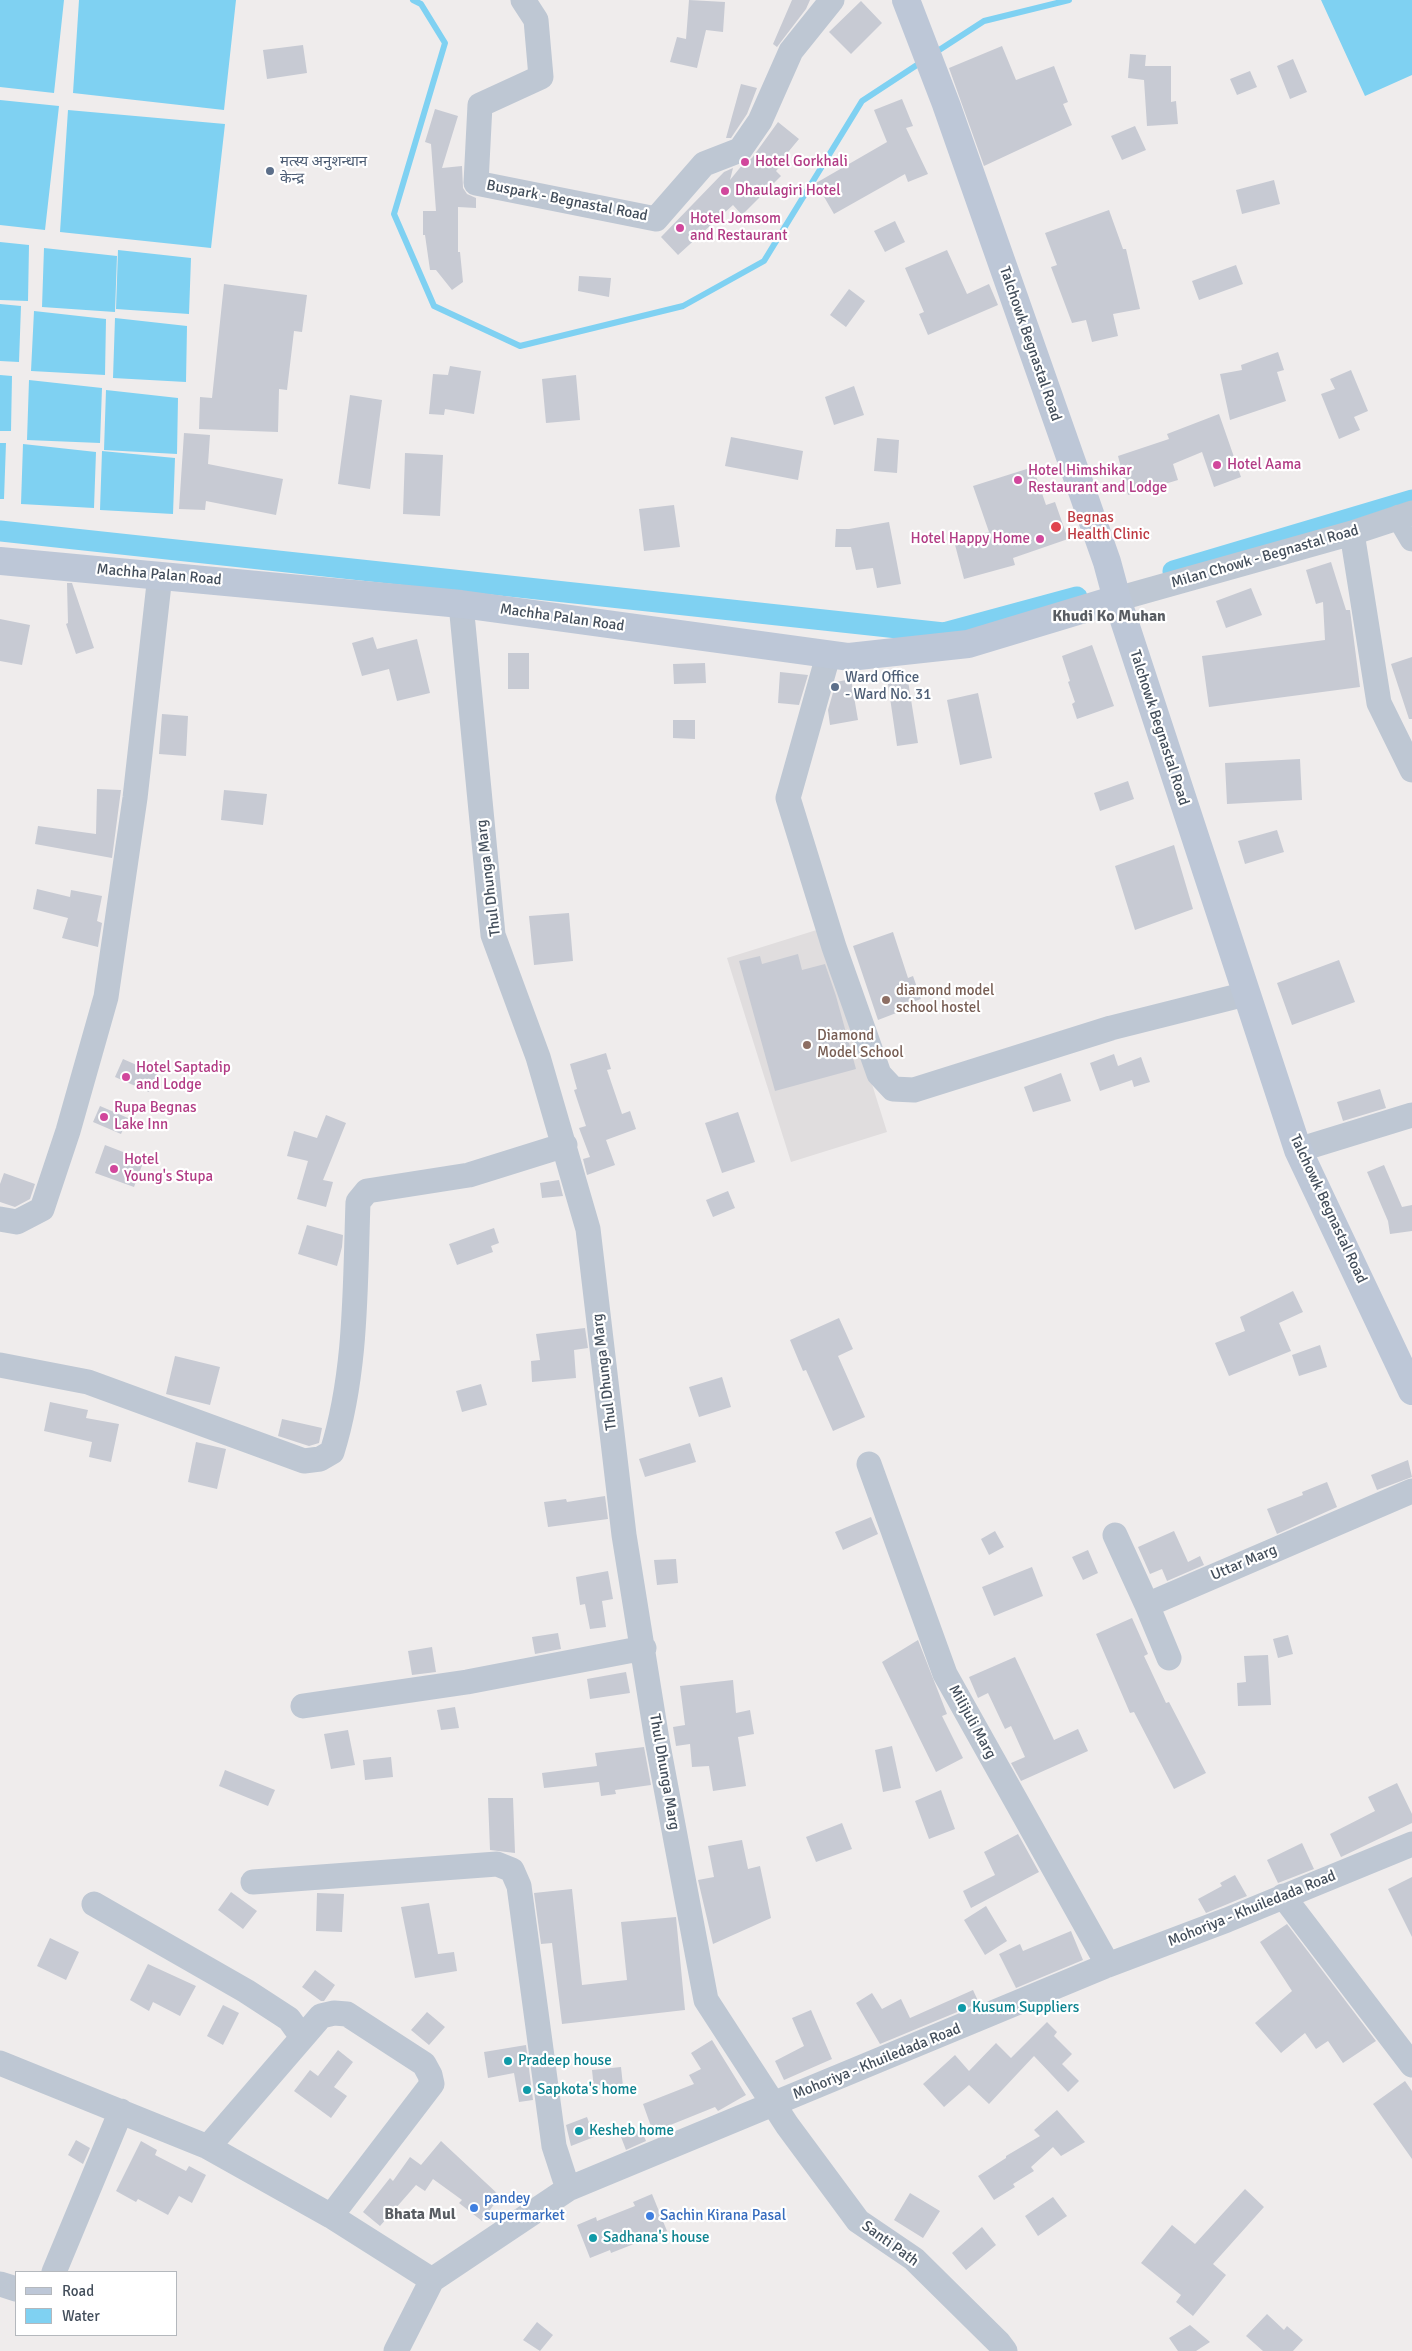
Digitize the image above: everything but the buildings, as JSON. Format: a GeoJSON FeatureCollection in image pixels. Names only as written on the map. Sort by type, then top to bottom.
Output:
{"type":"FeatureCollection","features":[{"type":"Feature","properties":{"kind":"main road","name":"Talchowk Begnastal Road"},"geometry":{"type":"LineString","coordinates":[[906,0],[946,104],[1107,562],[1117,599],[1298,1150],[1409,1378]]}},
{"type":"Feature","properties":{"kind":"main road","name":"Machha Palan Road"},"geometry":{"type":"LineString","coordinates":[[0,561],[461,604],[828,656],[849,657],[968,644],[1117,599]]}},
{"type":"Feature","properties":{"kind":"street","name":"Buspark - Begnastal Road"},"geometry":{"type":"LineString","coordinates":[[523,0],[536,20],[541,77],[480,104],[476,182],[656,219],[704,164],[740,150],[760,121],[791,51],[832,0]]}},
{"type":"Feature","properties":{"kind":"street","name":"Milan Chowk - Begnastal Road"},"geometry":{"type":"LineString","coordinates":[[1117,599],[1352,533],[1405,515]]}},
{"type":"Feature","properties":{"kind":"street"},"geometry":{"type":"LineString","coordinates":[[1405,515],[1412,539]]}},
{"type":"Feature","properties":{"kind":"street"},"geometry":{"type":"LineString","coordinates":[[1352,533],[1379,703],[1412,770]]}},
{"type":"Feature","properties":{"kind":"street"},"geometry":{"type":"LineString","coordinates":[[0,1219],[17,1222],[42,1209],[68,1131],[106,997],[135,798],[160,575]]}},
{"type":"Feature","properties":{"kind":"street","name":"Thul Dhunga Marg"},"geometry":{"type":"LineString","coordinates":[[461,604],[493,934],[538,1057],[588,1229],[624,1536],[644,1648],[657,1740],[706,2000],[787,2125]]}},
{"type":"Feature","properties":{"kind":"street"},"geometry":{"type":"LineString","coordinates":[[828,656],[788,798],[834,947],[879,1074],[893,1089],[914,1090],[1111,1028],[1246,994]]}},
{"type":"Feature","properties":{"kind":"street"},"geometry":{"type":"LineString","coordinates":[[1298,1150],[1412,1115]]}},
{"type":"Feature","properties":{"kind":"street"},"geometry":{"type":"LineString","coordinates":[[0,1365],[88,1382],[304,1460],[320,1459],[332,1452],[338,1431],[354,1324],[358,1202],[367,1191],[469,1175],[565,1145]]}},
{"type":"Feature","properties":{"kind":"street","name":"Milijuli Marg"},"geometry":{"type":"LineString","coordinates":[[869,1464],[945,1674],[1108,1965]]}},
{"type":"Feature","properties":{"kind":"street","name":"Uttar Marg"},"geometry":{"type":"LineString","coordinates":[[1147,1606],[1412,1491]]}},
{"type":"Feature","properties":{"kind":"street"},"geometry":{"type":"LineString","coordinates":[[1115,1536],[1169,1658]]}},
{"type":"Feature","properties":{"kind":"street"},"geometry":{"type":"LineString","coordinates":[[302,1706],[467,1682],[644,1648]]}},
{"type":"Feature","properties":{"kind":"street","name":"Mohoriya - Khuiledada Road"},"geometry":{"type":"LineString","coordinates":[[396,2351],[432,2280],[568,2189],[1108,1965],[1412,1844]]}},
{"type":"Feature","properties":{"kind":"street"},"geometry":{"type":"LineString","coordinates":[[253,1882],[497,1864],[512,1870],[519,1886],[554,2146],[568,2189]]}},
{"type":"Feature","properties":{"kind":"street"},"geometry":{"type":"LineString","coordinates":[[1283,1896],[1412,2065]]}},
{"type":"Feature","properties":{"kind":"street"},"geometry":{"type":"LineString","coordinates":[[94,1904],[246,1991],[289,2019],[302,2037]]}},
{"type":"Feature","properties":{"kind":"street"},"geometry":{"type":"LineString","coordinates":[[208,2148],[321,2016],[334,2013],[347,2014],[424,2064],[432,2084],[331,2216]]}},
{"type":"Feature","properties":{"kind":"street"},"geometry":{"type":"LineString","coordinates":[[0,2063],[208,2148],[331,2216],[432,2280]]}},
{"type":"Feature","properties":{"kind":"street"},"geometry":{"type":"LineString","coordinates":[[54,2271],[121,2111]]}},
{"type":"Feature","properties":{"kind":"street","name":"Santi Path"},"geometry":{"type":"LineString","coordinates":[[787,2125],[858,2221],[914,2260],[1005,2351]]}},
{"type":"Feature","properties":{"kind":"street"},"geometry":{"type":"LineString","coordinates":[[0,2284],[15,2289]]}},
{"type":"Feature","properties":{"kind":"shaded area","name":"Diamond Model School"},"geometry":{"type":"Polygon","coordinates":[[[823,928],[887,1132],[791,1162],[727,958],[823,928]]]}},
{"type":"Feature","properties":{"kind":"water"},"geometry":{"type":"Polygon","coordinates":[[[0,0],[64,0],[54,93],[0,87],[0,0]]]}},
{"type":"Feature","properties":{"kind":"water"},"geometry":{"type":"Polygon","coordinates":[[[79,0],[236,0],[224,110],[73,93],[79,0]]]}},
{"type":"Feature","properties":{"kind":"water"},"geometry":{"type":"Polygon","coordinates":[[[1321,0],[1412,0],[1412,75],[1365,96],[1321,0]]]}},
{"type":"Feature","properties":{"kind":"water"},"geometry":{"type":"Polygon","coordinates":[[[0,100],[59,106],[45,230],[0,225],[0,100]]]}},
{"type":"Feature","properties":{"kind":"water"},"geometry":{"type":"Polygon","coordinates":[[[68,110],[225,124],[211,248],[60,232],[68,110]]]}},
{"type":"Feature","properties":{"kind":"water"},"geometry":{"type":"Polygon","coordinates":[[[0,242],[29,245],[28,301],[0,300],[0,242]]]}},
{"type":"Feature","properties":{"kind":"water"},"geometry":{"type":"Polygon","coordinates":[[[44,248],[117,256],[115,312],[42,307],[44,248]]]}},
{"type":"Feature","properties":{"kind":"water"},"geometry":{"type":"Polygon","coordinates":[[[118,250],[191,258],[189,314],[116,309],[118,250]]]}},
{"type":"Feature","properties":{"kind":"water"},"geometry":{"type":"Polygon","coordinates":[[[0,304],[21,306],[19,362],[0,361],[0,304]]]}},
{"type":"Feature","properties":{"kind":"water"},"geometry":{"type":"Polygon","coordinates":[[[34,311],[106,319],[105,375],[31,371],[34,311]]]}},
{"type":"Feature","properties":{"kind":"water"},"geometry":{"type":"Polygon","coordinates":[[[115,318],[187,326],[186,382],[113,378],[115,318]]]}},
{"type":"Feature","properties":{"kind":"water"},"geometry":{"type":"Polygon","coordinates":[[[0,375],[12,376],[11,431],[0,431],[0,375]]]}},
{"type":"Feature","properties":{"kind":"water"},"geometry":{"type":"Polygon","coordinates":[[[29,380],[102,388],[100,443],[27,440],[29,380]]]}},
{"type":"Feature","properties":{"kind":"water"},"geometry":{"type":"Polygon","coordinates":[[[106,390],[178,398],[177,454],[104,450],[106,390]]]}},
{"type":"Feature","properties":{"kind":"water"},"geometry":{"type":"Polygon","coordinates":[[[0,443],[6,443],[4,499],[0,499],[0,443]]]}},
{"type":"Feature","properties":{"kind":"water"},"geometry":{"type":"Polygon","coordinates":[[[23,444],[96,452],[94,508],[21,504],[23,444]]]}},
{"type":"Feature","properties":{"kind":"water"},"geometry":{"type":"Polygon","coordinates":[[[102,451],[175,458],[173,514],[100,510],[102,451]]]}},
{"type":"Feature","properties":{"kind":"waterway"},"geometry":{"type":"LineString","coordinates":[[413,0],[421,4],[445,43],[394,214],[434,306],[520,346],[683,306],[764,261],[862,101],[923,61]]}},
{"type":"Feature","properties":{"kind":"waterway"},"geometry":{"type":"LineString","coordinates":[[933,54],[984,21],[1069,0]]}},
{"type":"Feature","properties":{"kind":"waterway"},"geometry":{"type":"LineString","coordinates":[[1173,571],[1412,500]]}},
{"type":"Feature","properties":{"kind":"waterway"},"geometry":{"type":"LineString","coordinates":[[0,531],[944,633],[1077,597]]}},
{"type":"Feature","properties":{"kind":"place","name":"Hotel Gorkhali"},"geometry":{"type":"Point","coordinates":[745,162]}},
{"type":"Feature","properties":{"kind":"place","name":"मत्स्य अनुशन्धान केन्द्र"},"geometry":{"type":"Point","coordinates":[270,171]}},
{"type":"Feature","properties":{"kind":"place","name":"Dhaulagiri Hotel"},"geometry":{"type":"Point","coordinates":[725,191]}},
{"type":"Feature","properties":{"kind":"place","name":"Hotel Jomsom and Restaurant"},"geometry":{"type":"Point","coordinates":[680,228]}},
{"type":"Feature","properties":{"kind":"place","name":"Hotel Aama"},"geometry":{"type":"Point","coordinates":[1217,465]}},
{"type":"Feature","properties":{"kind":"place","name":"Hotel Himshikar Restaurant and Lodge"},"geometry":{"type":"Point","coordinates":[1018,480]}},
{"type":"Feature","properties":{"kind":"place","name":"Begnas Health Clinic"},"geometry":{"type":"Point","coordinates":[1056,527]}},
{"type":"Feature","properties":{"kind":"place","name":"Hotel Happy Home"},"geometry":{"type":"Point","coordinates":[1040,539]}},
{"type":"Feature","properties":{"kind":"place","name":"Ward Office - Ward No. 31"},"geometry":{"type":"Point","coordinates":[835,687]}},
{"type":"Feature","properties":{"kind":"place","name":"diamond model school hostel"},"geometry":{"type":"Point","coordinates":[886,1000]}},
{"type":"Feature","properties":{"kind":"place","name":"Diamond Model School"},"geometry":{"type":"Point","coordinates":[807,1045]}},
{"type":"Feature","properties":{"kind":"place","name":"Hotel Saptadip and Lodge"},"geometry":{"type":"Point","coordinates":[126,1077]}},
{"type":"Feature","properties":{"kind":"place","name":"Rupa Begnas Lake Inn"},"geometry":{"type":"Point","coordinates":[104,1117]}},
{"type":"Feature","properties":{"kind":"place","name":"Hotel Young's Stupa"},"geometry":{"type":"Point","coordinates":[114,1169]}},
{"type":"Feature","properties":{"kind":"place","name":"Kusum Suppliers"},"geometry":{"type":"Point","coordinates":[962,2008]}},
{"type":"Feature","properties":{"kind":"place","name":"Pradeep house"},"geometry":{"type":"Point","coordinates":[508,2061]}},
{"type":"Feature","properties":{"kind":"place","name":"Sapkota's home"},"geometry":{"type":"Point","coordinates":[527,2090]}},
{"type":"Feature","properties":{"kind":"place","name":"Kesheb home"},"geometry":{"type":"Point","coordinates":[579,2131]}},
{"type":"Feature","properties":{"kind":"place","name":"pandey supermarket"},"geometry":{"type":"Point","coordinates":[474,2208]}},
{"type":"Feature","properties":{"kind":"place","name":"Sachin Kirana Pasal"},"geometry":{"type":"Point","coordinates":[650,2216]}},
{"type":"Feature","properties":{"kind":"place","name":"Sadhana's house"},"geometry":{"type":"Point","coordinates":[593,2238]}},
{"type":"Feature","properties":{"kind":"district","name":"Khudi Ko Muhan"},"geometry":{"type":"Point","coordinates":[1109,617]}},
{"type":"Feature","properties":{"kind":"district","name":"Bhata Mul"},"geometry":{"type":"Point","coordinates":[420,2215]}}]}
